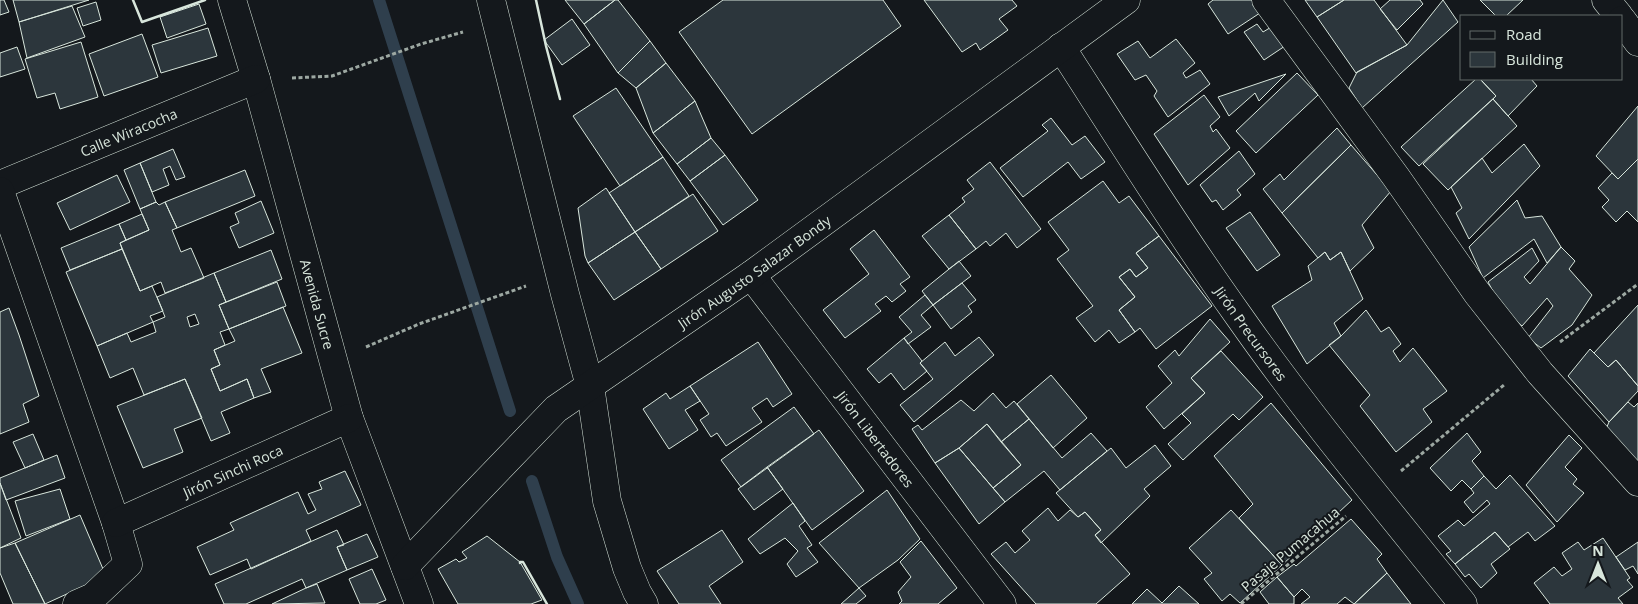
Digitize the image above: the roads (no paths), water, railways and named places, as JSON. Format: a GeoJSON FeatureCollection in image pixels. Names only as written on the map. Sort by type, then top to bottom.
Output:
{"type":"FeatureCollection","features":[{"type":"Feature","properties":{"kind":"street","name":"Avenida Sucre"},"geometry":{"type":"LineString","coordinates":[[232,0],[256,79],[349,418],[419,604]]}},
{"type":"Feature","properties":{"kind":"street"},"geometry":{"type":"LineString","coordinates":[[491,0],[590,386],[607,501],[626,568],[644,604]]}},
{"type":"Feature","properties":{"kind":"street","name":"Jirón Augusto Salazar Bondy"},"geometry":{"type":"LineString","coordinates":[[405,566],[556,409],[751,275],[1126,0]]}},
{"type":"Feature","properties":{"kind":"street"},"geometry":{"type":"LineString","coordinates":[[1266,0],[1396,177],[1477,293],[1540,373],[1638,482]]}},
{"type":"Feature","properties":{"kind":"street"},"geometry":{"type":"LineString","coordinates":[[1606,0],[1618,15]]}},
{"type":"Feature","properties":{"kind":"street"},"geometry":{"type":"LineString","coordinates":[[1623,21],[1638,42]]}},
{"type":"Feature","properties":{"kind":"street","name":"Jirón Precursores"},"geometry":{"type":"LineString","coordinates":[[1061,48],[1184,237],[1238,316],[1368,486],[1463,604]]}},
{"type":"Feature","properties":{"kind":"street","name":"Calle Wiracocha"},"geometry":{"type":"LineString","coordinates":[[0,186],[256,79]]}},
{"type":"Feature","properties":{"kind":"street"},"geometry":{"type":"LineString","coordinates":[[0,190],[116,523],[128,564],[93,596],[77,604]]}},
{"type":"Feature","properties":{"kind":"street","name":"Jirón Libertadores"},"geometry":{"type":"LineString","coordinates":[[751,275],[1002,604]]}},
{"type":"Feature","properties":{"kind":"street","name":"Jirón Sinchi Roca"},"geometry":{"type":"LineString","coordinates":[[116,523],[349,418]]}},
{"type":"Feature","properties":{"kind":"waterway"},"geometry":{"type":"LineString","coordinates":[[379,0],[510,411]]}},
{"type":"Feature","properties":{"kind":"waterway"},"geometry":{"type":"LineString","coordinates":[[532,481],[557,557],[578,604]]}}]}
